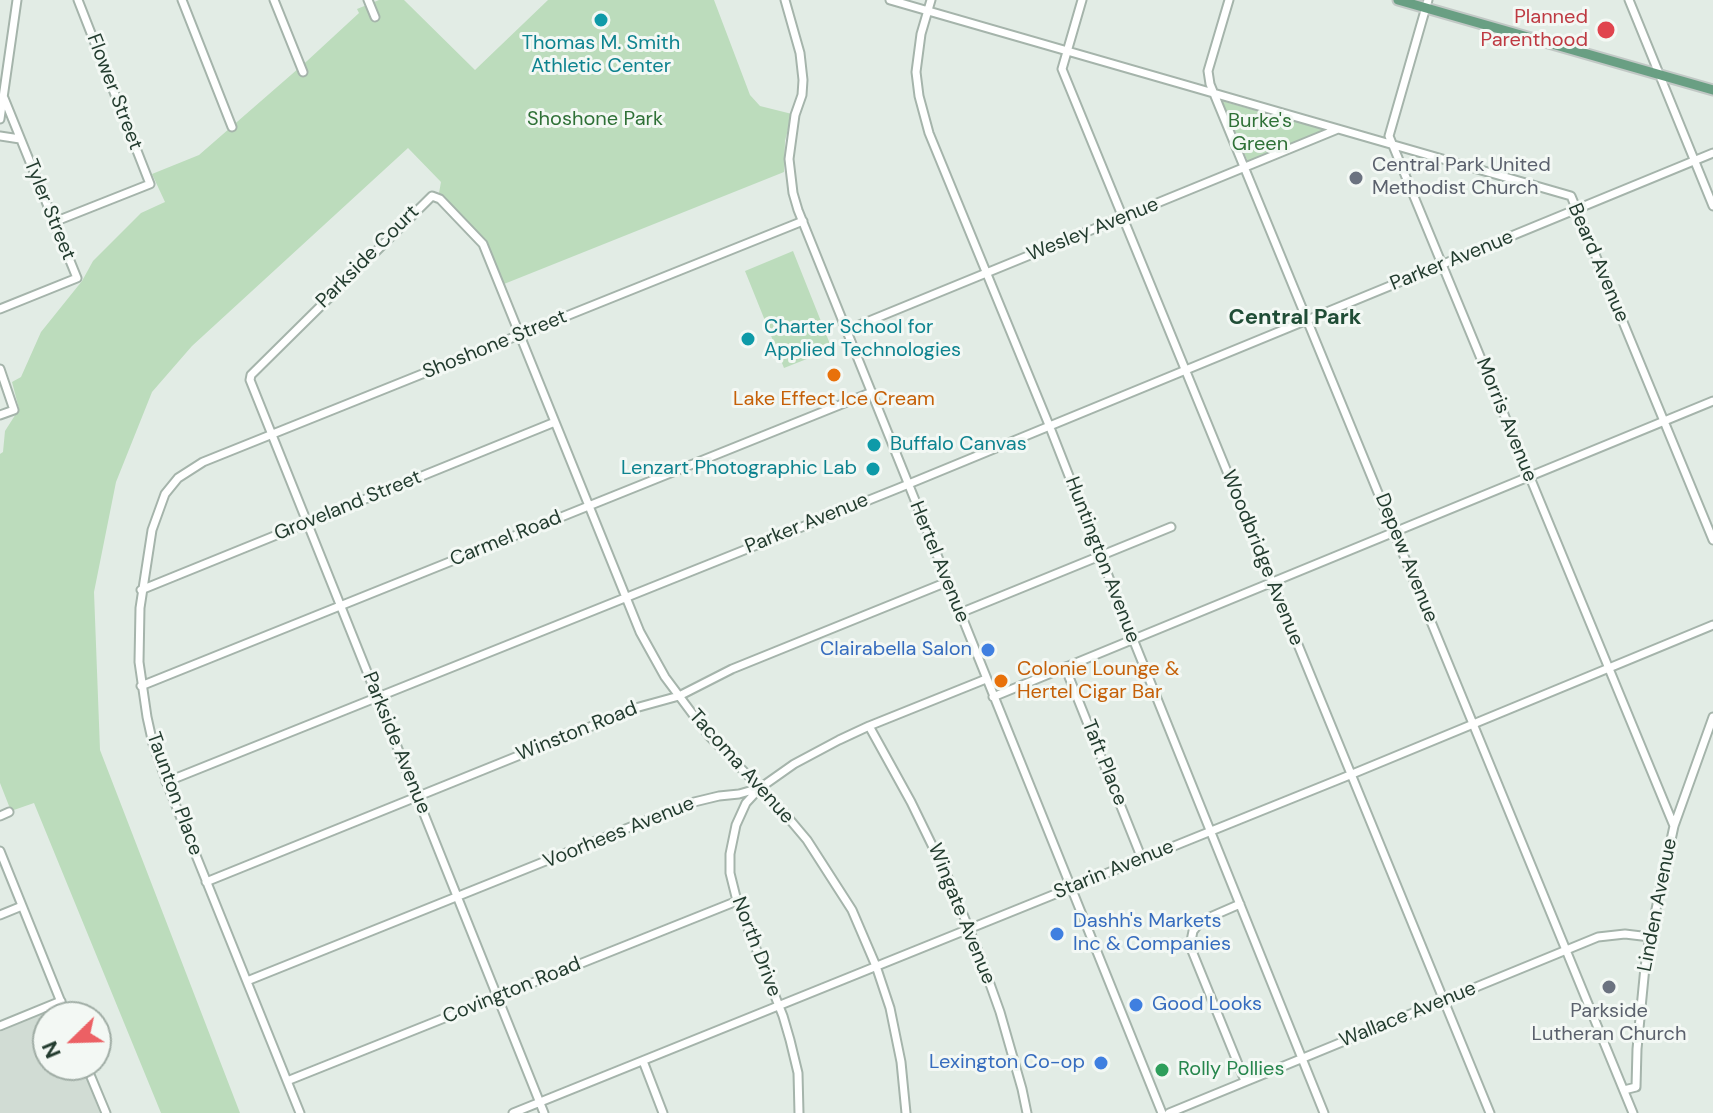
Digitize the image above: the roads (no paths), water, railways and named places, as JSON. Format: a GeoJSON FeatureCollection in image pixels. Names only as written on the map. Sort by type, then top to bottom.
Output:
{"type":"FeatureCollection","features":[{"type":"Feature","properties":{"kind":"main road"},"geometry":{"type":"LineString","coordinates":[[1398,0],[1427,4],[1713,90]]}},
{"type":"Feature","properties":{"kind":"street","name":"Tyler Street"},"geometry":{"type":"LineString","coordinates":[[0,119],[17,0]]}},
{"type":"Feature","properties":{"kind":"street","name":"Flower Street"},"geometry":{"type":"LineString","coordinates":[[54,222],[150,184],[78,0]]}},
{"type":"Feature","properties":{"kind":"street"},"geometry":{"type":"LineString","coordinates":[[182,0],[232,127]]}},
{"type":"Feature","properties":{"kind":"street"},"geometry":{"type":"LineString","coordinates":[[274,0],[303,72]]}},
{"type":"Feature","properties":{"kind":"street"},"geometry":{"type":"LineString","coordinates":[[368,0],[375,17]]}},
{"type":"Feature","properties":{"kind":"street","name":"Hertel Avenue"},"geometry":{"type":"LineString","coordinates":[[785,0],[802,64],[802,95],[795,115],[789,159],[793,193],[1162,1113]]}},
{"type":"Feature","properties":{"kind":"street","name":"Beard Avenue"},"geometry":{"type":"LineString","coordinates":[[890,0],[1571,196],[1713,540]]}},
{"type":"Feature","properties":{"kind":"street","name":"Huntington Avenue"},"geometry":{"type":"LineString","coordinates":[[931,0],[921,34],[916,72],[921,105],[932,140],[1324,1113]]}},
{"type":"Feature","properties":{"kind":"street","name":"Woodbridge Avenue"},"geometry":{"type":"LineString","coordinates":[[1082,0],[1062,69],[1490,1113]]}},
{"type":"Feature","properties":{"kind":"street","name":"Depew Avenue"},"geometry":{"type":"LineString","coordinates":[[1229,0],[1208,71],[1215,94],[1633,1113]]}},
{"type":"Feature","properties":{"kind":"street"},"geometry":{"type":"LineString","coordinates":[[1629,0],[1713,206]]}},
{"type":"Feature","properties":{"kind":"street","name":"Morris Avenue"},"geometry":{"type":"LineString","coordinates":[[1427,4],[1389,136],[1674,826]]}},
{"type":"Feature","properties":{"kind":"street","name":"Tyler Street"},"geometry":{"type":"LineString","coordinates":[[0,309],[77,278],[4,98]]}},
{"type":"Feature","properties":{"kind":"street","name":"Wesley Avenue"},"geometry":{"type":"LineString","coordinates":[[847,330],[1338,129]]}},
{"type":"Feature","properties":{"kind":"street"},"geometry":{"type":"LineString","coordinates":[[0,136],[20,139]]}},
{"type":"Feature","properties":{"kind":"street","name":"Parker Avenue"},"geometry":{"type":"LineString","coordinates":[[166,782],[908,484],[1713,153]]}},
{"type":"Feature","properties":{"kind":"street","name":"Parkside Court"},"geometry":{"type":"LineString","coordinates":[[254,373],[432,196],[440,199],[483,244],[520,335]]}},
{"type":"Feature","properties":{"kind":"street","name":"Shoshone Street"},"geometry":{"type":"LineString","coordinates":[[188,470],[803,221]]}},
{"type":"Feature","properties":{"kind":"street","name":"Tacoma Avenue"},"geometry":{"type":"LineString","coordinates":[[520,335],[626,597],[665,677],[709,736],[807,840],[852,910],[890,1008],[906,1113]]}},
{"type":"Feature","properties":{"kind":"street"},"geometry":{"type":"LineString","coordinates":[[0,369],[14,410],[0,415]]}},
{"type":"Feature","properties":{"kind":"street","name":"Parkside Avenue"},"geometry":{"type":"LineString","coordinates":[[254,373],[251,382],[544,1113]]}},
{"type":"Feature","properties":{"kind":"street","name":"Carmel Road"},"geometry":{"type":"LineString","coordinates":[[141,686],[872,392]]}},
{"type":"Feature","properties":{"kind":"street"},"geometry":{"type":"LineString","coordinates":[[993,697],[1713,401]]}},
{"type":"Feature","properties":{"kind":"street","name":"Groveland Street"},"geometry":{"type":"LineString","coordinates":[[141,590],[555,422]]}},
{"type":"Feature","properties":{"kind":"street","name":"Taunton Place"},"geometry":{"type":"LineString","coordinates":[[188,470],[169,487],[150,539],[141,590],[138,641],[141,686],[166,782],[300,1113]]}},
{"type":"Feature","properties":{"kind":"street"},"geometry":{"type":"LineString","coordinates":[[960,613],[1171,527]]}},
{"type":"Feature","properties":{"kind":"street","name":"Winston Road"},"geometry":{"type":"LineString","coordinates":[[206,882],[639,707],[679,696],[732,669],[947,582]]}},
{"type":"Feature","properties":{"kind":"street","name":"Starin Avenue"},"geometry":{"type":"LineString","coordinates":[[513,1113],[1713,625]]}},
{"type":"Feature","properties":{"kind":"street","name":"Taft Place"},"geometry":{"type":"LineString","coordinates":[[1065,667],[1142,859]]}},
{"type":"Feature","properties":{"kind":"street","name":"Voorhees Avenue"},"geometry":{"type":"LineString","coordinates":[[247,981],[690,803],[760,788],[812,754],[869,726],[986,679]]}},
{"type":"Feature","properties":{"kind":"street","name":"Linden Avenue"},"geometry":{"type":"LineString","coordinates":[[1624,1090],[1636,1087],[1639,1027],[1650,937],[1674,826],[1713,717]]}},
{"type":"Feature","properties":{"kind":"street","name":"Wingate Avenue"},"geometry":{"type":"LineString","coordinates":[[869,726],[925,828],[969,929],[1000,1012],[1027,1113]]}},
{"type":"Feature","properties":{"kind":"street","name":"North Drive"},"geometry":{"type":"LineString","coordinates":[[760,788],[746,803],[738,818],[732,839],[730,873],[737,901],[790,1040],[796,1065],[799,1113]]}},
{"type":"Feature","properties":{"kind":"street"},"geometry":{"type":"LineString","coordinates":[[0,851],[61,1001]]}},
{"type":"Feature","properties":{"kind":"street","name":"Covington Road"},"geometry":{"type":"LineString","coordinates":[[287,1081],[737,901]]}},
{"type":"Feature","properties":{"kind":"street"},"geometry":{"type":"LineString","coordinates":[[1240,904],[1201,921],[1193,931],[1190,946],[1245,1081]]}},
{"type":"Feature","properties":{"kind":"street"},"geometry":{"type":"LineString","coordinates":[[0,915],[22,906]]}},
{"type":"Feature","properties":{"kind":"street","name":"Wallace Avenue"},"geometry":{"type":"LineString","coordinates":[[1169,1113],[1609,934],[1650,937]]}},
{"type":"Feature","properties":{"kind":"street"},"geometry":{"type":"LineString","coordinates":[[0,1026],[32,1013]]}},
{"type":"Feature","properties":{"kind":"street"},"geometry":{"type":"LineString","coordinates":[[643,1061],[663,1113]]}},
{"type":"Feature","properties":{"kind":"street"},"geometry":{"type":"LineString","coordinates":[[93,1081],[106,1113]]}},
{"type":"Feature","properties":{"kind":"place","name":"Thomas M. Smith Athletic Center"},"geometry":{"type":"Point","coordinates":[601,20]}},
{"type":"Feature","properties":{"kind":"place","name":"Planned Parenthood"},"geometry":{"type":"Point","coordinates":[1606,30]}},
{"type":"Feature","properties":{"kind":"place","name":"Central Park United Methodist Church"},"geometry":{"type":"Point","coordinates":[1356,178]}},
{"type":"Feature","properties":{"kind":"place","name":"Charter School for Applied Technologies"},"geometry":{"type":"Point","coordinates":[748,339]}},
{"type":"Feature","properties":{"kind":"place","name":"Lake Effect Ice Cream"},"geometry":{"type":"Point","coordinates":[834,375]}},
{"type":"Feature","properties":{"kind":"place","name":"Buffalo Canvas"},"geometry":{"type":"Point","coordinates":[874,445]}},
{"type":"Feature","properties":{"kind":"place","name":"Lenzart Photographic Lab"},"geometry":{"type":"Point","coordinates":[873,469]}},
{"type":"Feature","properties":{"kind":"place","name":"Clairabella Salon"},"geometry":{"type":"Point","coordinates":[988,650]}},
{"type":"Feature","properties":{"kind":"place","name":"Colonie Lounge & Hertel Cigar Bar"},"geometry":{"type":"Point","coordinates":[1001,681]}},
{"type":"Feature","properties":{"kind":"place","name":"Dashh's Markets Inc & Companies"},"geometry":{"type":"Point","coordinates":[1057,934]}},
{"type":"Feature","properties":{"kind":"place","name":"Parkside Lutheran Church"},"geometry":{"type":"Point","coordinates":[1609,987]}},
{"type":"Feature","properties":{"kind":"place","name":"Good Looks"},"geometry":{"type":"Point","coordinates":[1136,1005]}},
{"type":"Feature","properties":{"kind":"place","name":"Lexington Co-op"},"geometry":{"type":"Point","coordinates":[1101,1063]}},
{"type":"Feature","properties":{"kind":"place","name":"Rolly Pollies"},"geometry":{"type":"Point","coordinates":[1162,1070]}},
{"type":"Feature","properties":{"kind":"district","name":"Central Park"},"geometry":{"type":"Point","coordinates":[1295,318]}},
{"type":"Feature","properties":{"kind":"park label","name":"Shoshone Park"},"geometry":{"type":"Point","coordinates":[595,120]}},
{"type":"Feature","properties":{"kind":"park label","name":"Burke's Green"},"geometry":{"type":"Point","coordinates":[1260,134]}}]}
